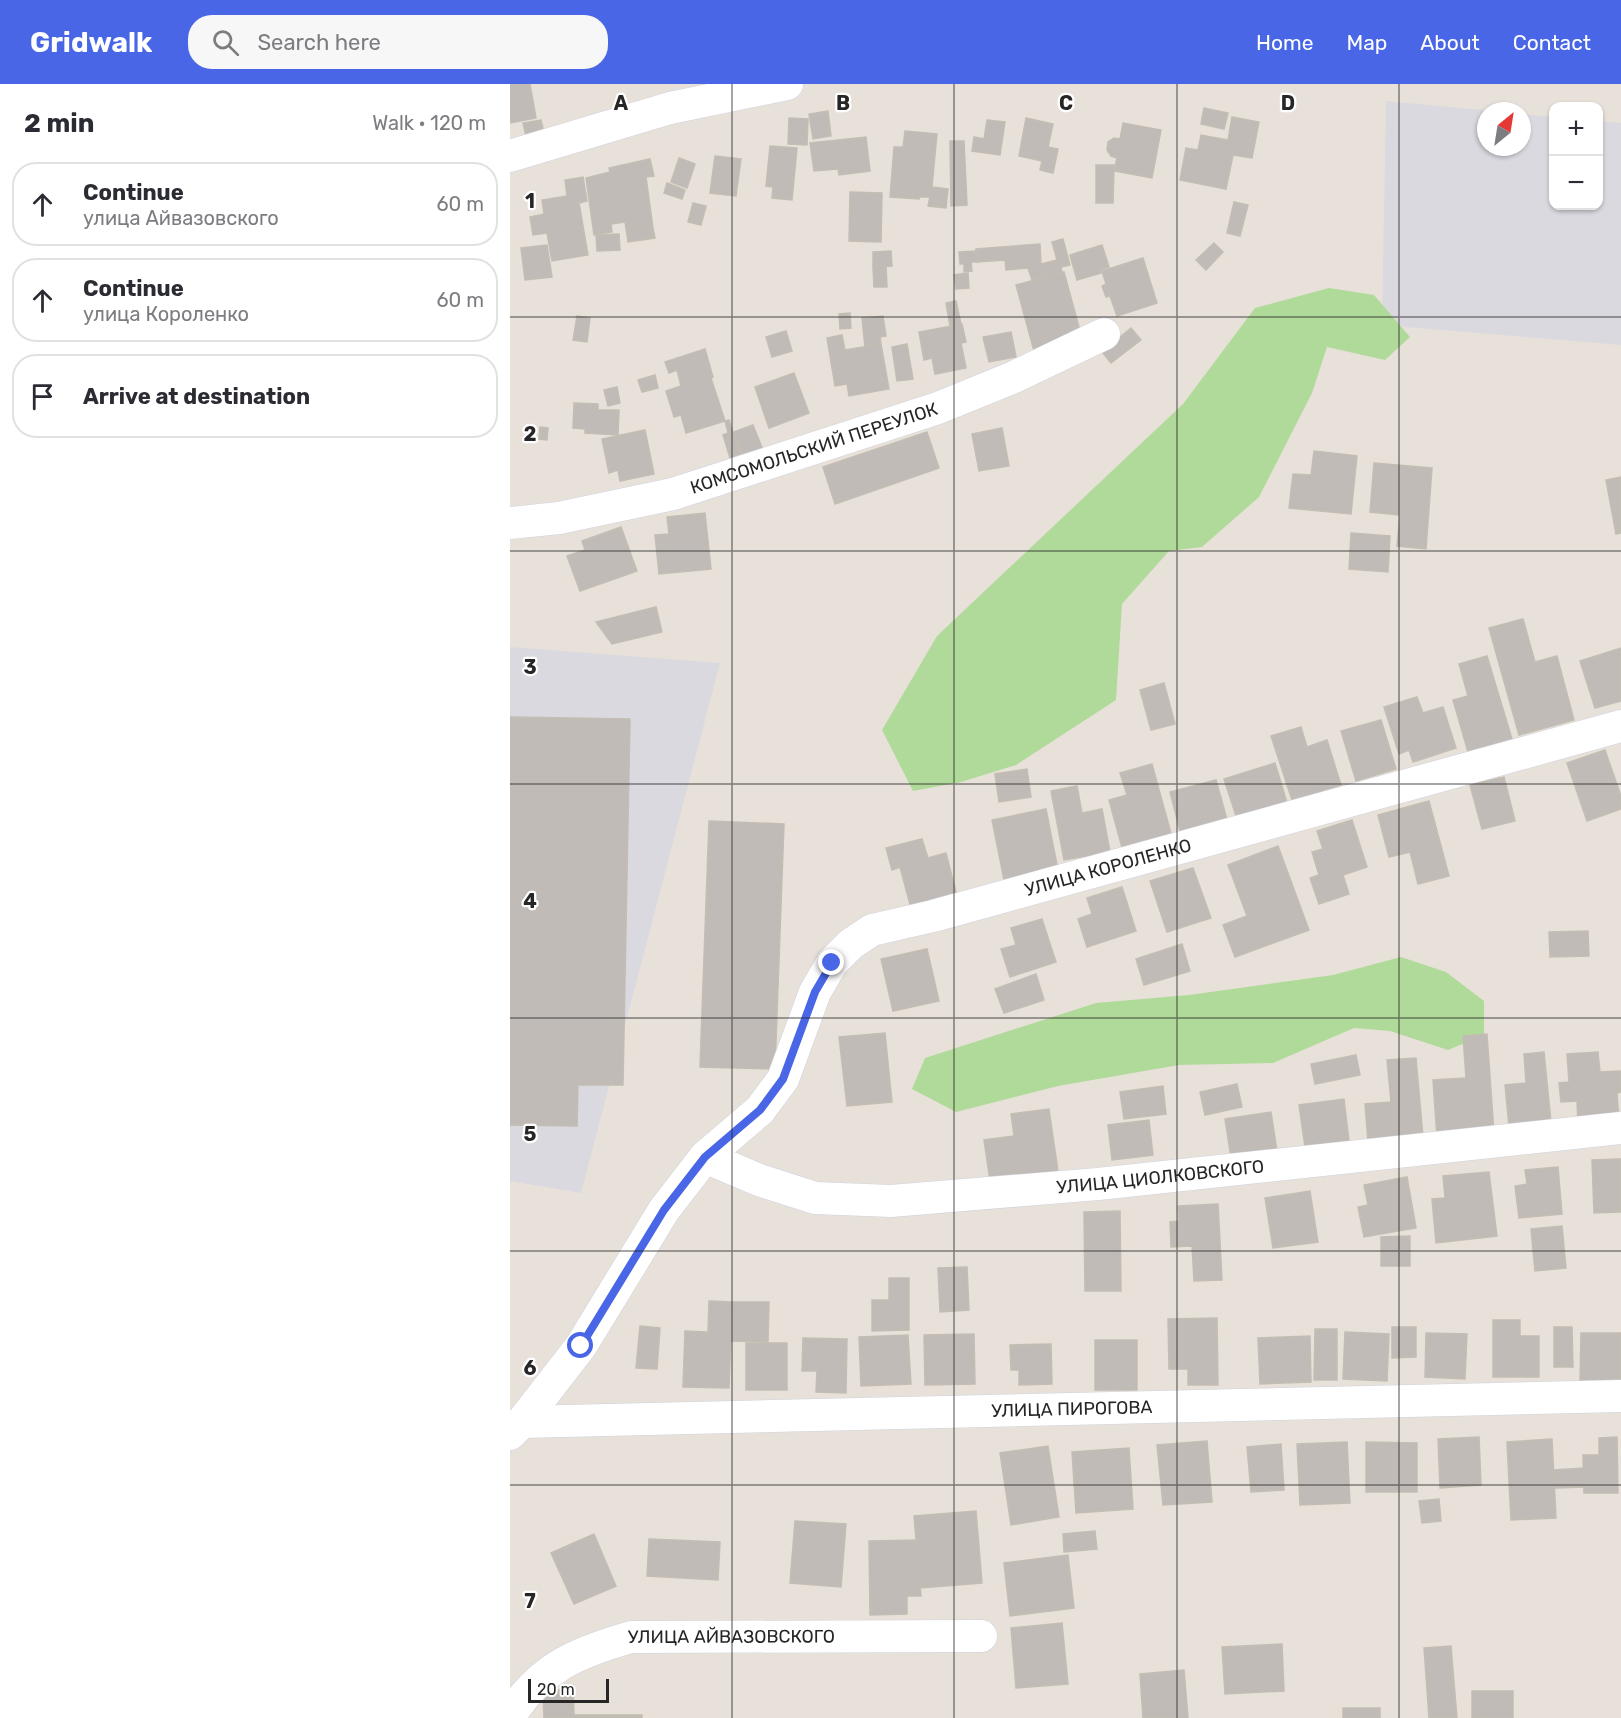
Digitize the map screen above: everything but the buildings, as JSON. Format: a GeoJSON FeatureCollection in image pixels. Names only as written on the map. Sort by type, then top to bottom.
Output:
{"type":"FeatureCollection","features":[{"type":"Feature","properties":{"kind":"street"},"geometry":{"type":"LineString","coordinates":[[510,156],[674,96],[787,84]]}},
{"type":"Feature","properties":{"kind":"street","name":"КОМСОМОЛЬСКИЙ ПЕРЕУЛОК"},"geometry":{"type":"LineString","coordinates":[[510,523],[559,518],[673,494],[938,408],[1014,377],[1104,334]]}},
{"type":"Feature","properties":{"kind":"street","name":"УЛИЦА КОРОЛЕНКО"},"geometry":{"type":"LineString","coordinates":[[705,1157],[760,1110],[783,1079],[815,992],[832,963],[850,944],[872,930],[933,916],[1621,726]]}},
{"type":"Feature","properties":{"kind":"street","name":"УЛИЦА ЦИОЛКОВСКОГО"},"geometry":{"type":"LineString","coordinates":[[705,1157],[759,1180],[816,1198],[891,1201],[1098,1184],[1621,1128]]}},
{"type":"Feature","properties":{"kind":"street"},"geometry":{"type":"LineString","coordinates":[[516,1428],[581,1346],[664,1210],[705,1157]]}},
{"type":"Feature","properties":{"kind":"street","name":"УЛИЦА ПИРОГОВА"},"geometry":{"type":"LineString","coordinates":[[516,1428],[1621,1396]]}},
{"type":"Feature","properties":{"kind":"street","name":"УЛИЦА АЙВАЗОВСКОГО"},"geometry":{"type":"LineString","coordinates":[[510,1716],[519,1702],[553,1668],[595,1647],[632,1636],[981,1636]]}},
{"type":"Feature","properties":{"kind":"shaded area"},"geometry":{"type":"Polygon","coordinates":[[[1386,101],[1477,110],[1477,156],[1531,156],[1531,115],[1549,117],[1549,210],[1603,210],[1603,121],[1621,123],[1621,345],[1382,325],[1386,101]]]}},
{"type":"Feature","properties":{"kind":"shaded area"},"geometry":{"type":"Polygon","coordinates":[[[510,647],[720,663],[581,1193],[510,1181],[510,647]]]}},
{"type":"Feature","properties":{"kind":"green space"},"geometry":{"type":"Polygon","coordinates":[[[1329,288],[1374,295],[1410,337],[1385,360],[1327,347],[1312,393],[1259,497],[1202,547],[1169,551],[1122,604],[1116,700],[1016,765],[961,782],[913,791],[882,730],[937,636],[1183,404],[1255,308],[1329,288]]]}},
{"type":"Feature","properties":{"kind":"green space"},"geometry":{"type":"Polygon","coordinates":[[[1401,957],[1446,972],[1484,1001],[1484,1035],[1448,1050],[1390,1031],[1354,1028],[1273,1063],[1179,1065],[1058,1086],[956,1112],[912,1089],[925,1058],[1096,1003],[1189,995],[1333,975],[1401,957]]]}},
{"type":"Feature","properties":{"kind":"route"},"geometry":{"type":"LineString","coordinates":[[581,1346],[664,1210],[705,1157],[760,1110],[783,1079],[815,992],[832,963]]}}]}
